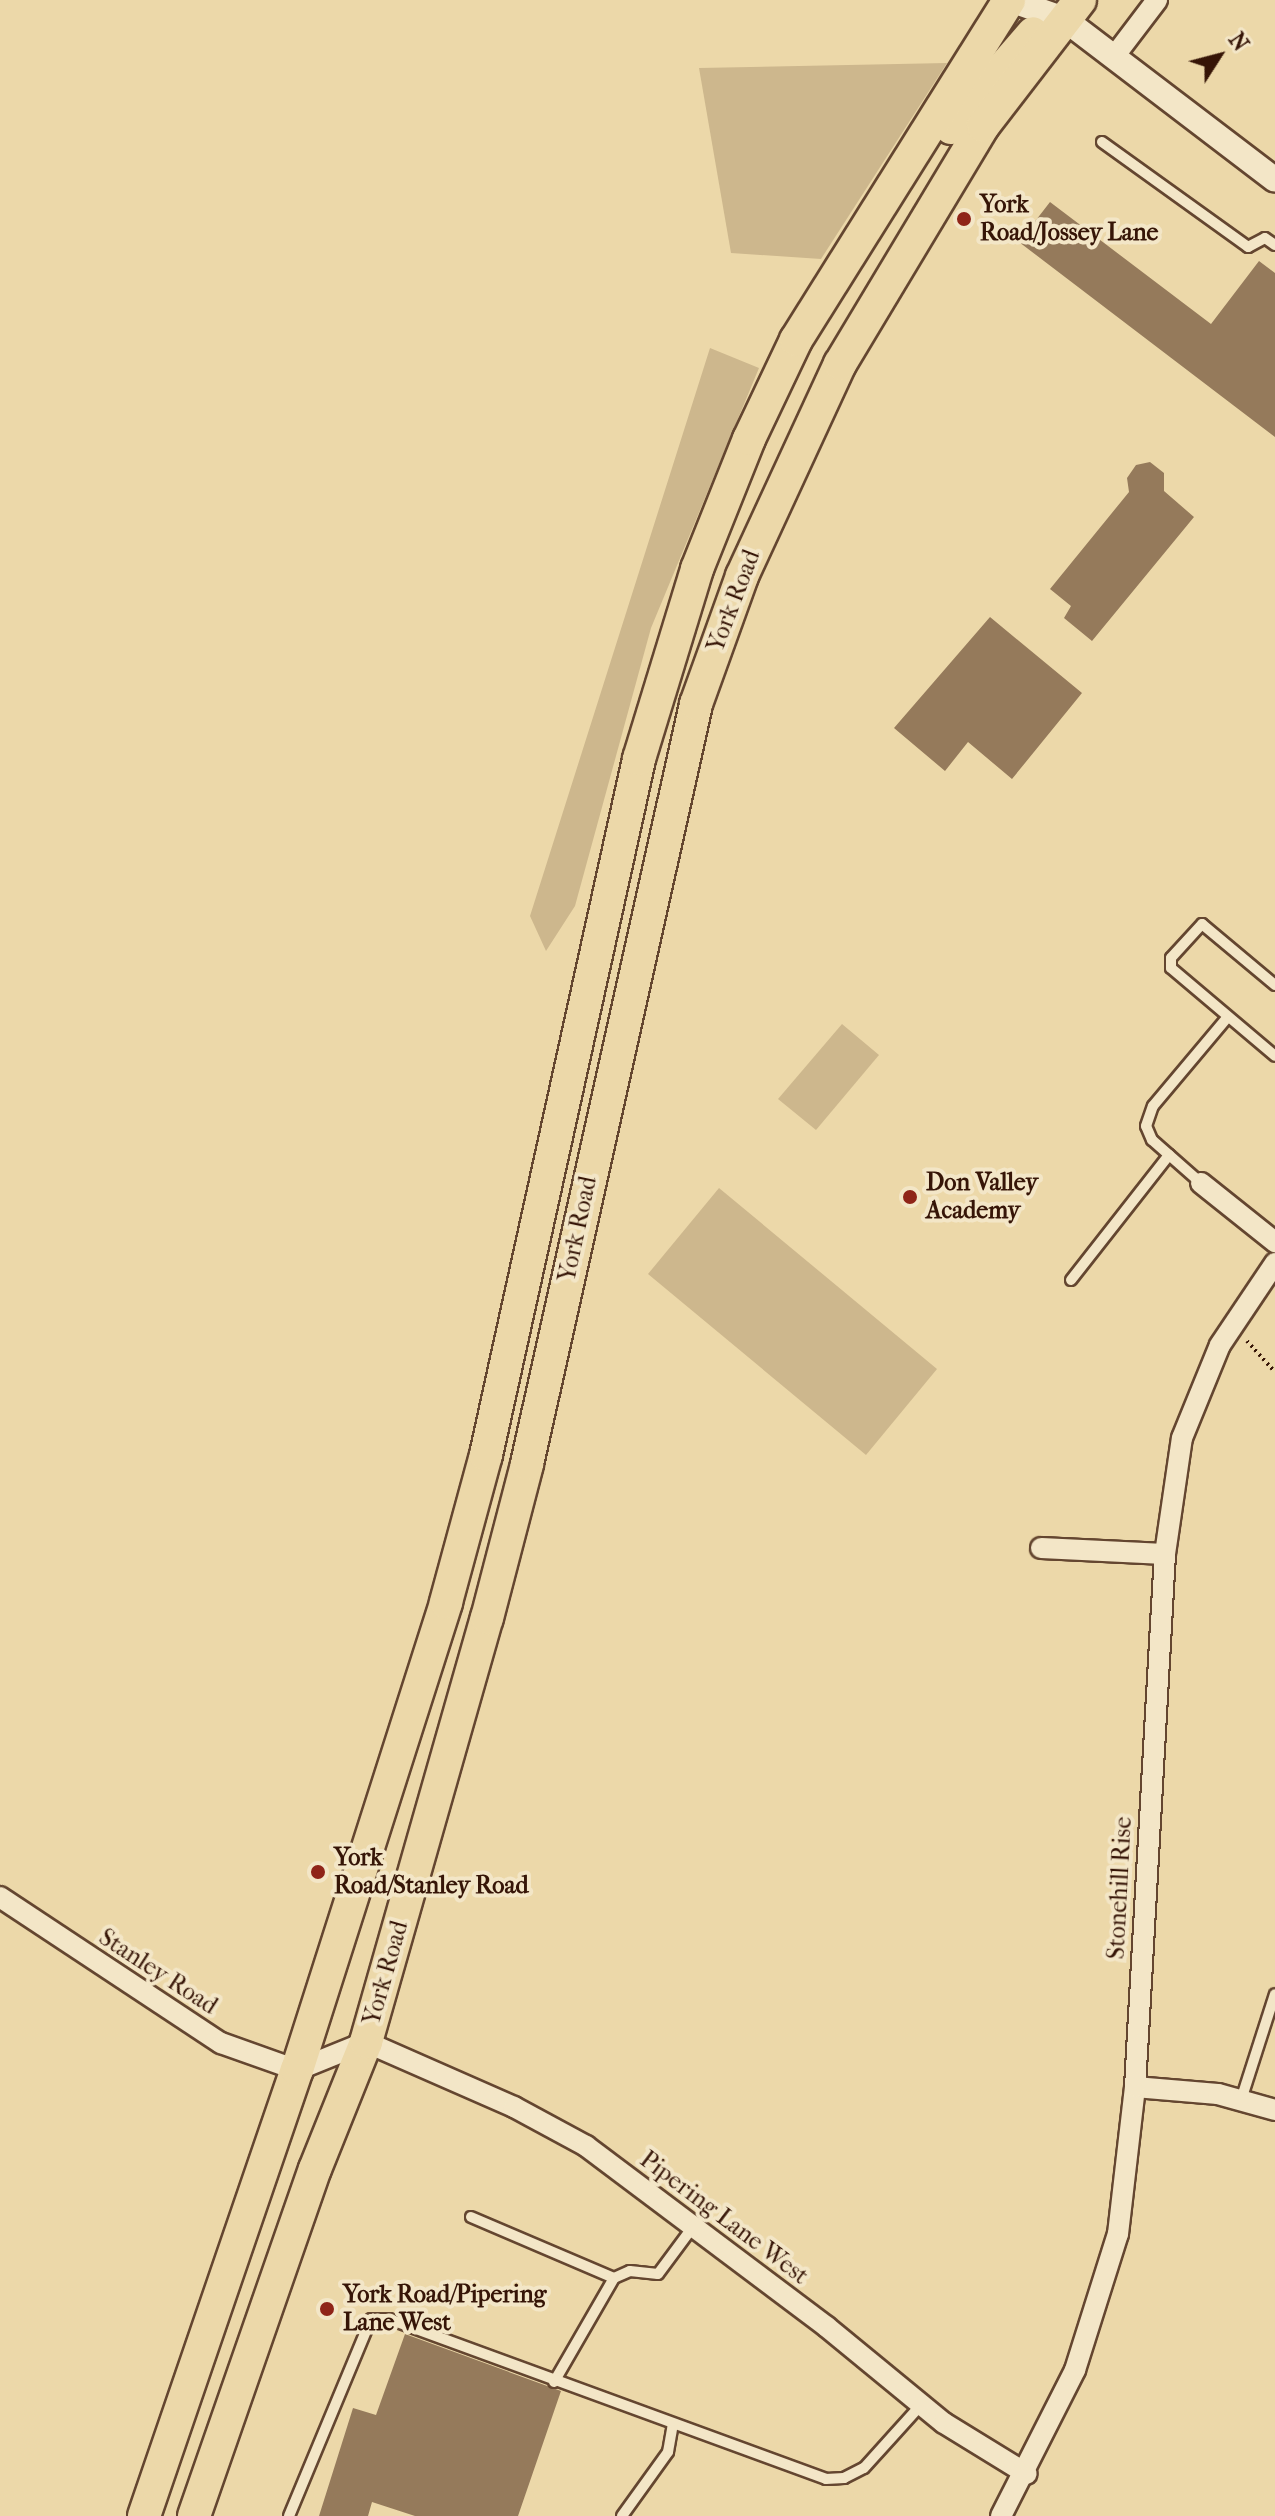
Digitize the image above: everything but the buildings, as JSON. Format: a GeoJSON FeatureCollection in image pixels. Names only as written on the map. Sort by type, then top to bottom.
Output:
{"type":"FeatureCollection","features":[{"type":"Feature","properties":{"kind":"highway","name":"York Road"},"geometry":{"type":"LineString","coordinates":[[144,2516],[297,2070],[446,1602],[486,1455],[643,745],[697,569],[749,439],[796,340],[1010,0]]}},
{"type":"Feature","properties":{"kind":"highway","name":"York Road"},"geometry":{"type":"LineString","coordinates":[[194,2516],[315,2169],[366,2042],[527,1464],[696,704],[742,576],[840,364],[983,126],[1072,9]]}},
{"type":"Feature","properties":{"kind":"highway"},"geometry":{"type":"LineString","coordinates":[[852,254],[1006,58],[1047,22],[1072,9]]}},
{"type":"Feature","properties":{"kind":"street"},"geometry":{"type":"LineString","coordinates":[[1010,0],[1072,9],[1113,58],[1275,180]]}},
{"type":"Feature","properties":{"kind":"street"},"geometry":{"type":"LineString","coordinates":[[1113,58],[1157,0]]}},
{"type":"Feature","properties":{"kind":"street"},"geometry":{"type":"LineString","coordinates":[[1201,1183],[1275,1242]]}},
{"type":"Feature","properties":{"kind":"street","name":"Stonehill Rise"},"geometry":{"type":"LineString","coordinates":[[1001,2516],[1027,2474],[1075,2370],[1118,2234],[1135,2087],[1165,1554],[1182,1438],[1198,1388],[1227,1333],[1275,1263]]}},
{"type":"Feature","properties":{"kind":"street"},"geometry":{"type":"LineString","coordinates":[[1041,1548],[1165,1554]]}},
{"type":"Feature","properties":{"kind":"street","name":"Stanley Road"},"geometry":{"type":"LineString","coordinates":[[0,1897],[221,2043],[297,2070]]}},
{"type":"Feature","properties":{"kind":"street"},"geometry":{"type":"LineString","coordinates":[[297,2070],[366,2042]]}},
{"type":"Feature","properties":{"kind":"street","name":"Pipering Lane West"},"geometry":{"type":"LineString","coordinates":[[366,2042],[514,2107],[586,2146],[921,2405],[1027,2474]]}},
{"type":"Feature","properties":{"kind":"street"},"geometry":{"type":"LineString","coordinates":[[1135,2087],[1176,2087],[1275,2110]]}},
{"type":"Feature","properties":{"kind":"lane"},"geometry":{"type":"LineString","coordinates":[[1102,142],[1248,247],[1265,238],[1275,245]]}},
{"type":"Feature","properties":{"kind":"lane"},"geometry":{"type":"LineString","coordinates":[[1275,985],[1198,925],[1171,958],[1171,968],[1226,1019],[1275,1056]]}},
{"type":"Feature","properties":{"kind":"lane"},"geometry":{"type":"LineString","coordinates":[[1201,1183],[1152,1140],[1146,1126],[1153,1106],[1226,1019]]}},
{"type":"Feature","properties":{"kind":"lane"},"geometry":{"type":"LineString","coordinates":[[1071,1280],[1169,1155]]}},
{"type":"Feature","properties":{"kind":"lane"},"geometry":{"type":"LineString","coordinates":[[1241,2100],[1275,1994]]}},
{"type":"Feature","properties":{"kind":"lane"},"geometry":{"type":"LineString","coordinates":[[471,2217],[614,2278]]}},
{"type":"Feature","properties":{"kind":"lane"},"geometry":{"type":"LineString","coordinates":[[554,2382],[614,2278],[630,2271],[658,2274],[692,2228]]}},
{"type":"Feature","properties":{"kind":"lane"},"geometry":{"type":"LineString","coordinates":[[289,2516],[371,2319],[389,2319],[554,2382],[826,2479],[844,2478],[864,2468],[921,2405]]}},
{"type":"Feature","properties":{"kind":"lane"},"geometry":{"type":"LineString","coordinates":[[622,2516],[668,2452],[673,2425]]}},
{"type":"Feature","properties":{"kind":"path"},"geometry":{"type":"LineString","coordinates":[[1227,1333],[1247,1341],[1275,1372]]}},
{"type":"Feature","properties":{"kind":"shaded area"},"geometry":{"type":"Polygon","coordinates":[[[947,63],[821,259],[731,253],[699,68],[947,63]]]}},
{"type":"Feature","properties":{"kind":"shaded area"},"geometry":{"type":"Polygon","coordinates":[[[710,348],[759,368],[651,628],[575,906],[546,951],[530,916],[710,348]]]}},
{"type":"Feature","properties":{"kind":"shaded area"},"geometry":{"type":"Polygon","coordinates":[[[842,1024],[879,1055],[816,1130],[778,1099],[842,1024]]]}},
{"type":"Feature","properties":{"kind":"shaded area"},"geometry":{"type":"Polygon","coordinates":[[[719,1188],[937,1369],[866,1455],[648,1274],[719,1188]]]}},
{"type":"Feature","properties":{"kind":"place","name":"York Road/Jossey Lane"},"geometry":{"type":"Point","coordinates":[964,219]}},
{"type":"Feature","properties":{"kind":"place","name":"Don Valley Academy"},"geometry":{"type":"Point","coordinates":[910,1197]}},
{"type":"Feature","properties":{"kind":"place","name":"York Road/Stanley Road"},"geometry":{"type":"Point","coordinates":[318,1872]}},
{"type":"Feature","properties":{"kind":"place","name":"York Road/Pipering Lane West"},"geometry":{"type":"Point","coordinates":[327,2309]}}]}
